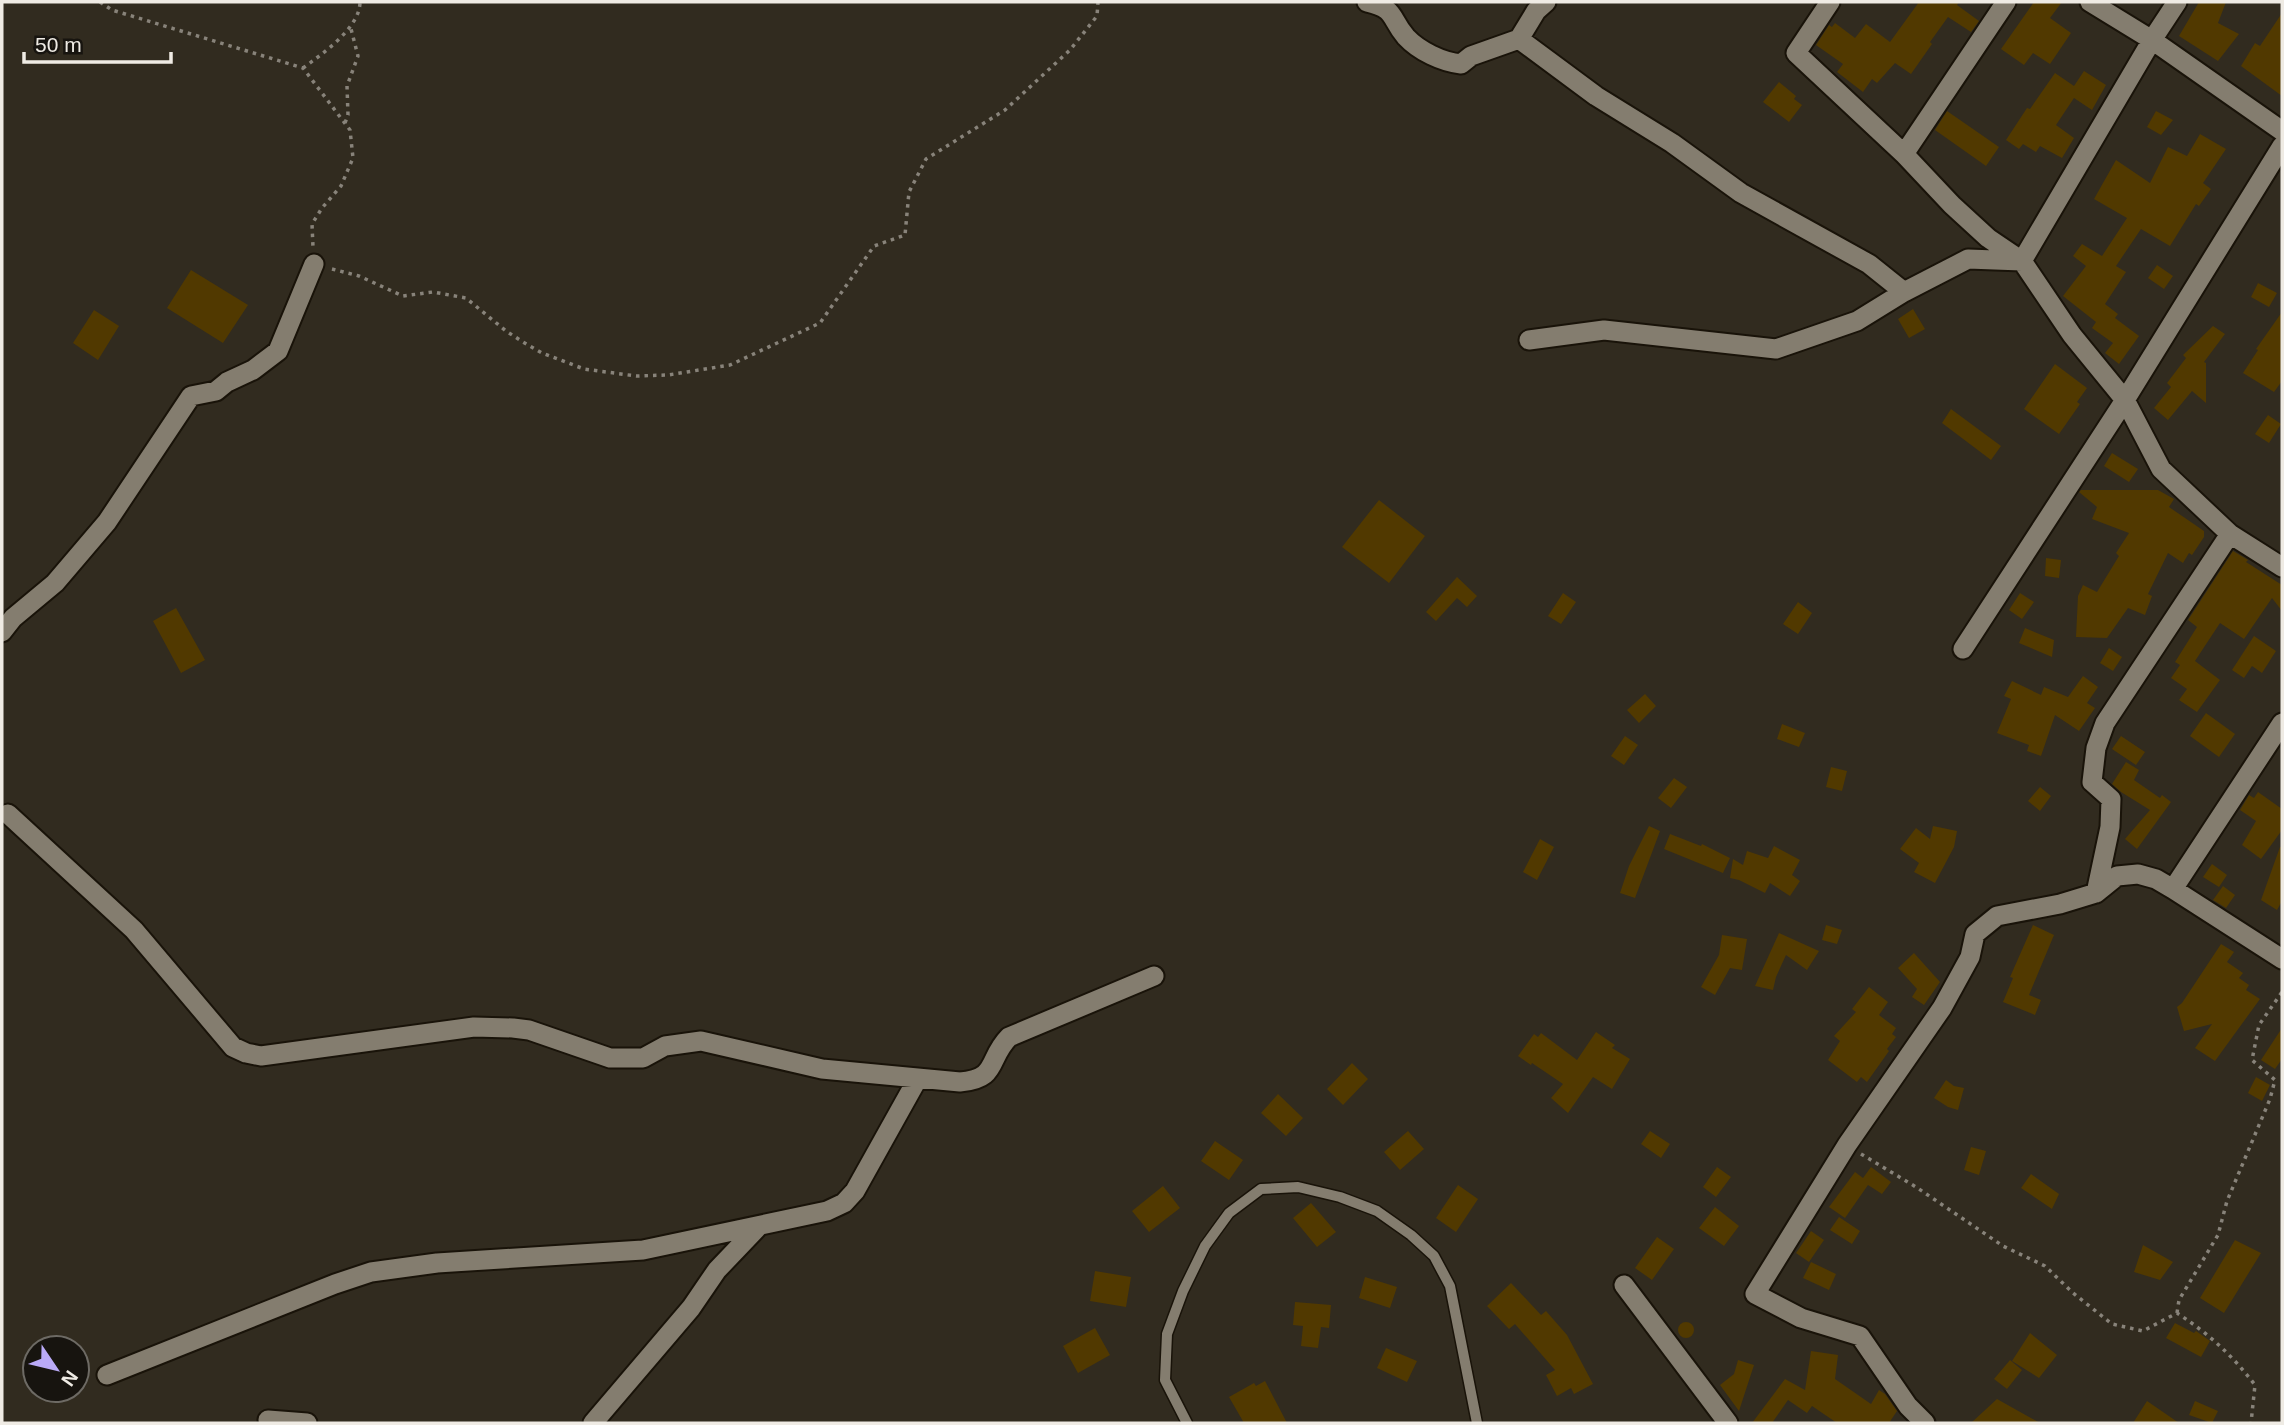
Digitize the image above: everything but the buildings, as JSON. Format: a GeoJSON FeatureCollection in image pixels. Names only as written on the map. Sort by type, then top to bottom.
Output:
{"type":"FeatureCollection","features":[{"type":"Feature","properties":{"kind":"street"},"geometry":{"type":"LineString","coordinates":[[1367,2],[1381,4],[1396,19],[1406,37],[1445,62],[1461,64],[1471,56],[1519,39],[1536,11],[1546,2]]}},
{"type":"Feature","properties":{"kind":"street"},"geometry":{"type":"LineString","coordinates":[[1830,2],[1796,53],[1904,155],[1952,205],[1988,238],[2022,261],[2072,335],[2125,400],[2161,470],[2230,534],[2282,567]]}},
{"type":"Feature","properties":{"kind":"street"},"geometry":{"type":"LineString","coordinates":[[1904,155],[2006,2]]}},
{"type":"Feature","properties":{"kind":"street"},"geometry":{"type":"LineString","coordinates":[[2090,2],[2152,40],[2282,131]]}},
{"type":"Feature","properties":{"kind":"street"},"geometry":{"type":"LineString","coordinates":[[2022,261],[2177,2]]}},
{"type":"Feature","properties":{"kind":"street"},"geometry":{"type":"LineString","coordinates":[[1519,39],[1596,96],[1672,143],[1741,193],[1869,264],[1904,292]]}},
{"type":"Feature","properties":{"kind":"street"},"geometry":{"type":"LineString","coordinates":[[1963,649],[2125,400],[2282,146]]}},
{"type":"Feature","properties":{"kind":"street"},"geometry":{"type":"LineString","coordinates":[[1529,340],[1604,330],[1776,349],[1857,321],[1904,292],[1968,259],[2022,261]]}},
{"type":"Feature","properties":{"kind":"street"},"geometry":{"type":"LineString","coordinates":[[2,632],[13,618],[55,583],[107,522],[191,396],[216,391],[253,370],[278,351],[314,264]]}},
{"type":"Feature","properties":{"kind":"street"},"geometry":{"type":"LineString","coordinates":[[2096,893],[2110,827],[2111,799],[2091,782],[2096,748],[2105,723],[2230,534]]}},
{"type":"Feature","properties":{"kind":"street"},"geometry":{"type":"LineString","coordinates":[[2173,889],[2282,723]]}},
{"type":"Feature","properties":{"kind":"street"},"geometry":{"type":"LineString","coordinates":[[8,814],[134,930],[233,1047],[246,1054],[261,1056],[474,1027],[513,1028],[529,1030],[610,1058],[643,1058],[665,1046],[701,1041],[822,1069],[960,1082],[976,1080],[989,1070],[1002,1044],[1009,1037],[1154,976]]}},
{"type":"Feature","properties":{"kind":"street"},"geometry":{"type":"LineString","coordinates":[[1925,1423],[1908,1406],[1860,1336],[1801,1318],[1755,1294],[1847,1145],[1941,1007],[1970,957],[1975,934],[1997,916],[2060,904],[2096,893],[2117,876],[2138,874],[2155,879],[2173,889],[2282,959]]}},
{"type":"Feature","properties":{"kind":"street"},"geometry":{"type":"LineString","coordinates":[[107,1375],[371,1272],[437,1263],[643,1250],[827,1211],[844,1203],[855,1191],[918,1078]]}},
{"type":"Feature","properties":{"kind":"street"},"geometry":{"type":"LineString","coordinates":[[593,1423],[691,1308],[717,1270],[760,1226]]}},
{"type":"Feature","properties":{"kind":"street"},"geometry":{"type":"LineString","coordinates":[[1624,1285],[1728,1423]]}},
{"type":"Feature","properties":{"kind":"street"},"geometry":{"type":"LineString","coordinates":[[268,1420],[306,1423]]}},
{"type":"Feature","properties":{"kind":"lane"},"geometry":{"type":"LineString","coordinates":[[1187,1423],[1165,1380],[1167,1334],[1183,1291],[1205,1246],[1229,1213],[1261,1189],[1298,1187],[1340,1197],[1377,1211],[1411,1235],[1434,1256],[1450,1286],[1478,1423]]}},
{"type":"Feature","properties":{"kind":"path"},"geometry":{"type":"LineString","coordinates":[[100,2],[112,10],[303,68],[350,130],[353,158],[341,186],[312,224],[314,264],[359,276],[402,296],[433,292],[466,298],[506,331],[542,353],[584,369],[636,376],[668,375],[730,365],[820,323],[874,246],[905,234],[909,192],[926,159],[1005,110],[1069,50],[1097,16],[1098,2]]}},
{"type":"Feature","properties":{"kind":"path"},"geometry":{"type":"LineString","coordinates":[[303,68],[336,45],[360,9],[360,2]]}},
{"type":"Feature","properties":{"kind":"path"},"geometry":{"type":"LineString","coordinates":[[345,122],[348,115],[347,86],[358,56],[350,25]]}},
{"type":"Feature","properties":{"kind":"path"},"geometry":{"type":"LineString","coordinates":[[2177,1313],[2179,1300],[2218,1235],[2227,1201],[2270,1099],[2275,1080],[2252,1060],[2259,1025],[2282,992]]}},
{"type":"Feature","properties":{"kind":"path"},"geometry":{"type":"LineString","coordinates":[[1847,1145],[1916,1187],[2003,1246],[2045,1266],[2112,1324],[2143,1331],[2177,1313]]}},
{"type":"Feature","properties":{"kind":"path"},"geometry":{"type":"LineString","coordinates":[[2177,1313],[2200,1328],[2234,1357],[2255,1385],[2250,1423]]}}]}
